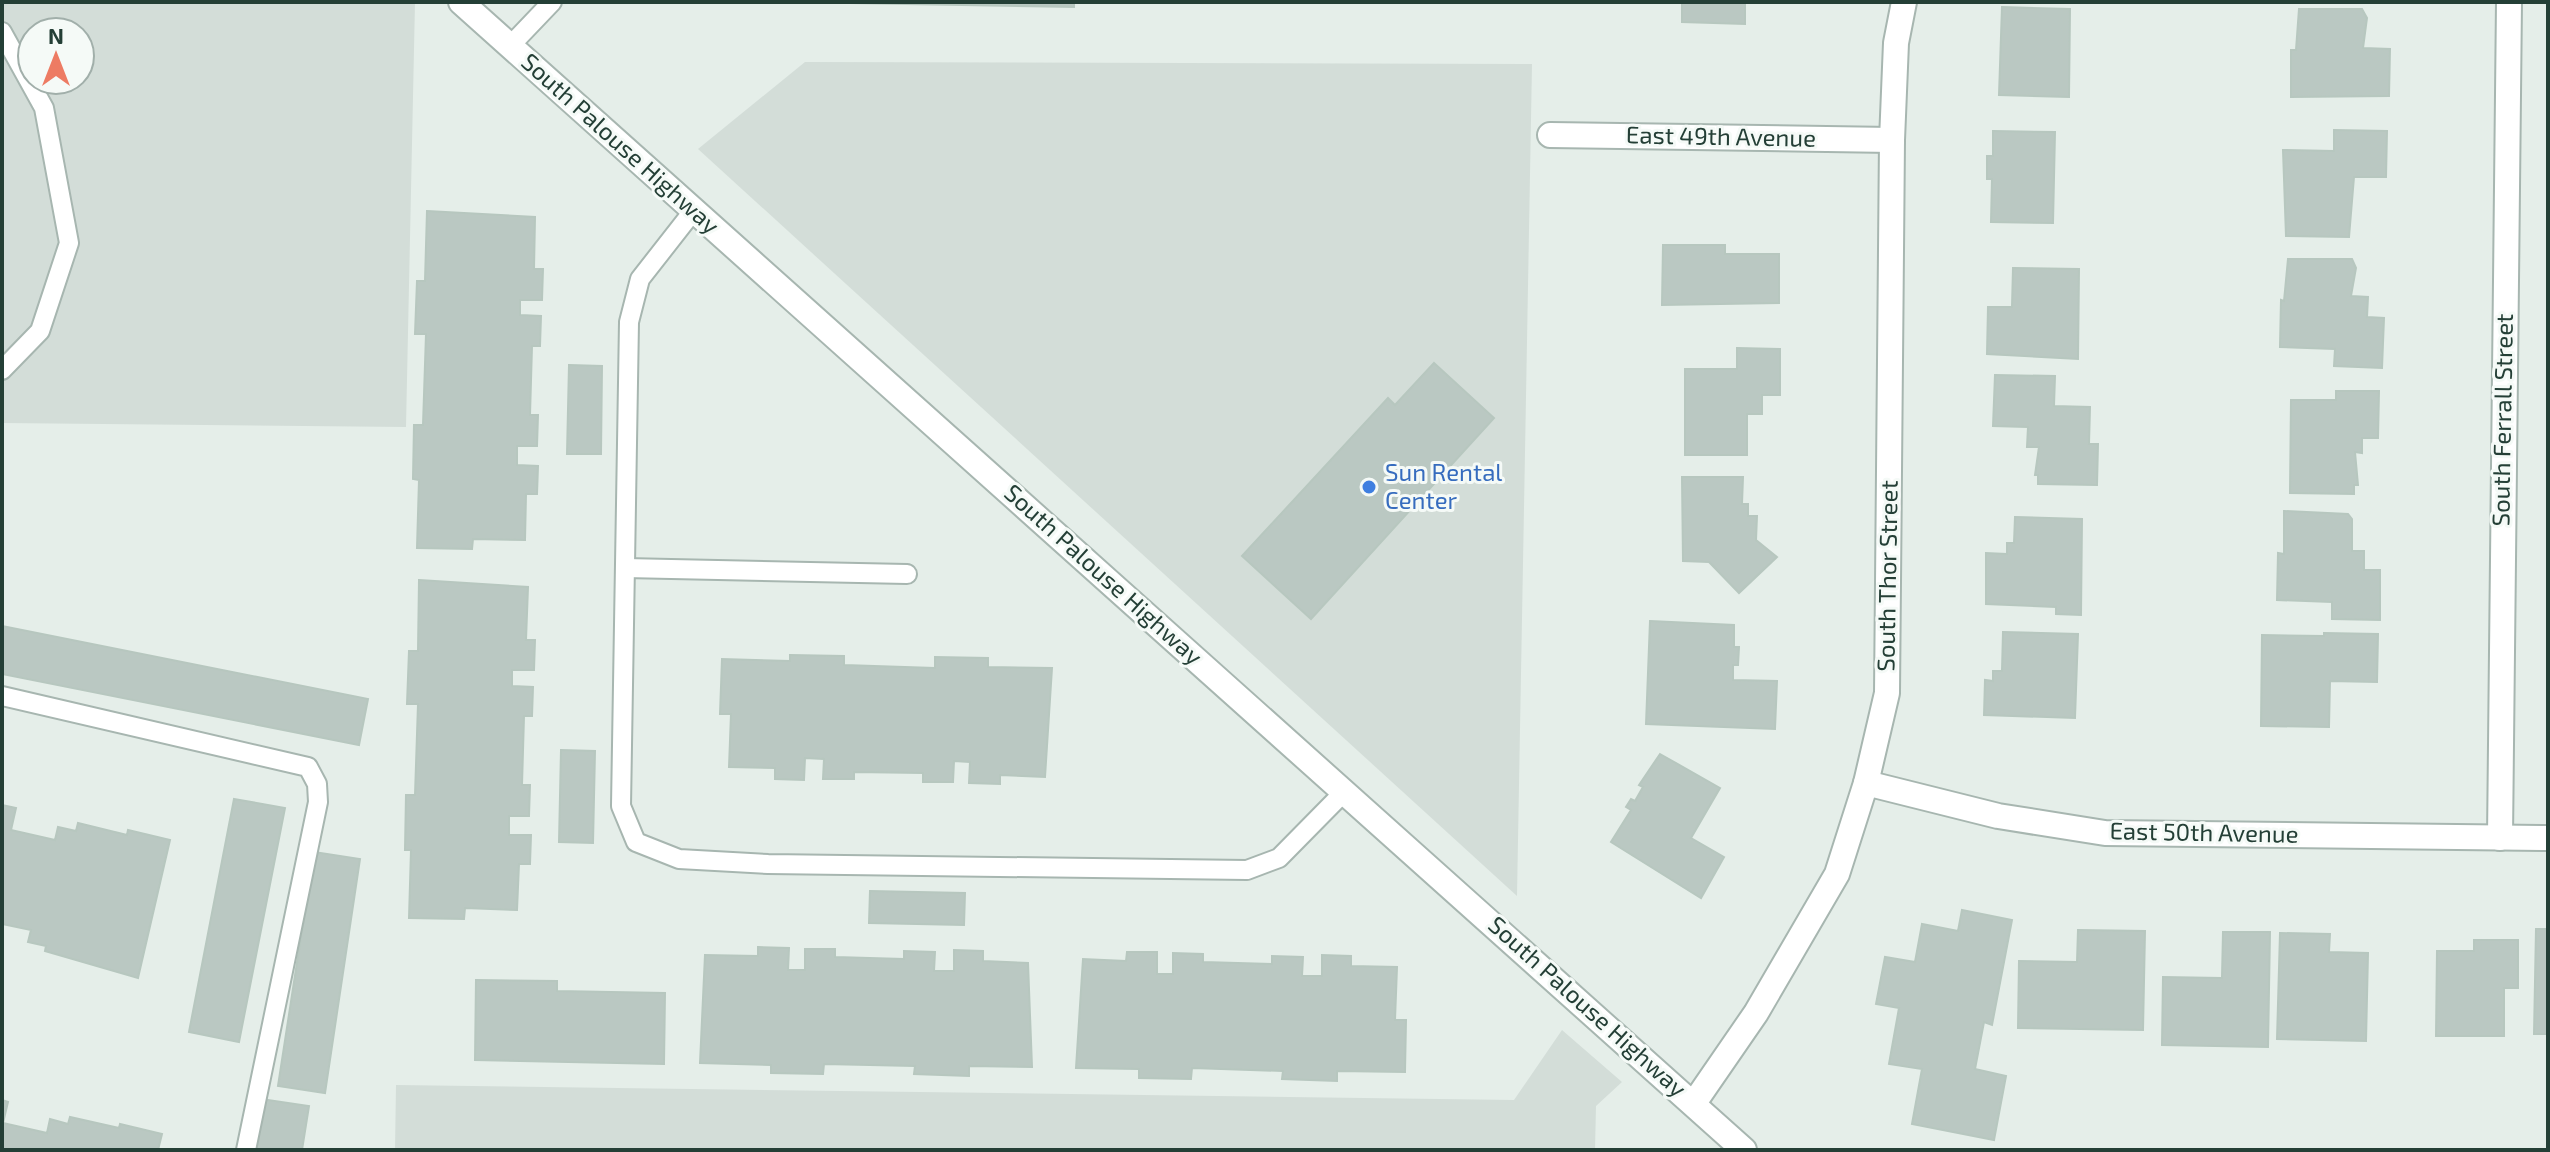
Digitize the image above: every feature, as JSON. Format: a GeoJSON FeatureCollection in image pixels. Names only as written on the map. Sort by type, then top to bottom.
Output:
{"type":"FeatureCollection","features":[{"type":"Feature","properties":{"kind":"street","name":"South Palouse Highway"},"geometry":{"type":"LineString","coordinates":[[461,2],[1744,1150]]}},
{"type":"Feature","properties":{"kind":"street","name":"South Thor Street"},"geometry":{"type":"LineString","coordinates":[[1694,1103],[1756,1013],[1837,874],[1866,783],[1887,693],[1892,140],[1896,43],[1904,2]]}},
{"type":"Feature","properties":{"kind":"street","name":"South Ferrall Street"},"geometry":{"type":"LineString","coordinates":[[2500,838],[2509,2]]}},
{"type":"Feature","properties":{"kind":"street","name":"East 49th Avenue"},"geometry":{"type":"LineString","coordinates":[[1550,135],[1892,140]]}},
{"type":"Feature","properties":{"kind":"street","name":"East 50th Avenue"},"geometry":{"type":"LineString","coordinates":[[1866,783],[1998,816],[2105,833],[2548,838]]}},
{"type":"Feature","properties":{"kind":"lane"},"geometry":{"type":"LineString","coordinates":[[510,46],[552,2]]}},
{"type":"Feature","properties":{"kind":"lane"},"geometry":{"type":"LineString","coordinates":[[2,32],[44,108],[69,243],[40,331],[2,370]]}},
{"type":"Feature","properties":{"kind":"lane"},"geometry":{"type":"LineString","coordinates":[[694,210],[640,279],[629,322],[621,806],[636,842],[679,859],[768,864],[1247,870],[1279,858],[1345,791]]}},
{"type":"Feature","properties":{"kind":"lane"},"geometry":{"type":"LineString","coordinates":[[625,568],[907,574]]}},
{"type":"Feature","properties":{"kind":"lane"},"geometry":{"type":"LineString","coordinates":[[2,696],[308,767],[317,784],[318,802],[246,1150]]}},
{"type":"Feature","properties":{"kind":"shaded area"},"geometry":{"type":"Polygon","coordinates":[[[2,2],[415,2],[406,427],[2,423],[2,2]]]}},
{"type":"Feature","properties":{"kind":"shaded area"},"geometry":{"type":"Polygon","coordinates":[[[805,62],[1532,64],[1517,896],[698,149],[805,62]]]}},
{"type":"Feature","properties":{"kind":"shaded area"},"geometry":{"type":"Polygon","coordinates":[[[1562,1030],[1622,1082],[1596,1106],[1595,1150],[395,1150],[396,1085],[1514,1100],[1562,1030]]]}},
{"type":"Feature","properties":{"kind":"building"},"geometry":{"type":"Polygon","coordinates":[[[793,2],[1074,2],[1074,7],[793,2]]]}},
{"type":"Feature","properties":{"kind":"building"},"geometry":{"type":"Polygon","coordinates":[[[1682,2],[1745,2],[1745,24],[1682,22],[1682,2]]]}},
{"type":"Feature","properties":{"kind":"building"},"geometry":{"type":"Polygon","coordinates":[[[2002,7],[2070,9],[2069,97],[1999,95],[2002,7]]]}},
{"type":"Feature","properties":{"kind":"building"},"geometry":{"type":"Polygon","coordinates":[[[2299,9],[2362,9],[2367,18],[2363,48],[2390,49],[2389,96],[2291,97],[2291,50],[2296,50],[2299,9]]]}},
{"type":"Feature","properties":{"kind":"building"},"geometry":{"type":"Polygon","coordinates":[[[2334,130],[2387,131],[2386,177],[2354,177],[2349,237],[2286,236],[2283,150],[2334,151],[2334,130]]]}},
{"type":"Feature","properties":{"kind":"building"},"geometry":{"type":"Polygon","coordinates":[[[1993,131],[2055,132],[2053,223],[1991,222],[1992,179],[1987,179],[1987,156],[1993,156],[1993,131]]]}},
{"type":"Feature","properties":{"kind":"building"},"geometry":{"type":"Polygon","coordinates":[[[427,211],[535,217],[534,269],[543,269],[542,300],[520,300],[520,315],[541,316],[540,346],[532,346],[530,415],[538,415],[537,446],[517,446],[517,465],[538,466],[537,494],[526,494],[525,540],[473,539],[472,549],[417,548],[419,480],[413,479],[414,425],[423,425],[426,334],[415,334],[417,281],[425,281],[427,211]]]}},
{"type":"Feature","properties":{"kind":"building"},"geometry":{"type":"Polygon","coordinates":[[[1663,245],[1725,245],[1725,254],[1779,254],[1779,303],[1662,305],[1663,245]]]}},
{"type":"Feature","properties":{"kind":"building"},"geometry":{"type":"Polygon","coordinates":[[[2288,259],[2352,259],[2356,268],[2351,296],[2368,297],[2367,317],[2384,318],[2382,368],[2334,366],[2335,349],[2280,347],[2281,300],[2284,301],[2288,259]]]}},
{"type":"Feature","properties":{"kind":"building"},"geometry":{"type":"Polygon","coordinates":[[[2013,268],[2079,269],[2078,359],[1987,354],[1988,307],[2012,307],[2013,268]]]}},
{"type":"Feature","properties":{"kind":"building"},"geometry":{"type":"Polygon","coordinates":[[[1737,348],[1780,349],[1780,395],[1762,395],[1762,414],[1747,414],[1747,455],[1685,455],[1685,369],[1737,369],[1737,348]]]}},
{"type":"Feature","properties":{"kind":"building","name":"Sun Rental Center"},"geometry":{"type":"Polygon","coordinates":[[[1434,363],[1494,418],[1311,619],[1242,556],[1388,398],[1395,405],[1434,363]]]}},
{"type":"Feature","properties":{"kind":"building"},"geometry":{"type":"Polygon","coordinates":[[[569,365],[602,366],[601,454],[567,454],[569,365]]]}},
{"type":"Feature","properties":{"kind":"building"},"geometry":{"type":"Polygon","coordinates":[[[1995,375],[2055,376],[2054,406],[2090,407],[2089,444],[2098,444],[2097,485],[2038,484],[2038,475],[2035,475],[2039,447],[2027,447],[2028,427],[1993,426],[1995,375]]]}},
{"type":"Feature","properties":{"kind":"building"},"geometry":{"type":"Polygon","coordinates":[[[2336,391],[2379,391],[2378,438],[2362,438],[2362,453],[2355,452],[2358,485],[2354,485],[2354,494],[2290,493],[2291,400],[2336,400],[2336,391]]]}},
{"type":"Feature","properties":{"kind":"building"},"geometry":{"type":"Polygon","coordinates":[[[1682,477],[1743,477],[1742,504],[1748,504],[1748,516],[1757,516],[1756,540],[1777,557],[1739,593],[1709,562],[1683,561],[1682,477]]]}},
{"type":"Feature","properties":{"kind":"building"},"geometry":{"type":"Polygon","coordinates":[[[2284,511],[2348,514],[2352,519],[2352,551],[2364,551],[2364,570],[2380,570],[2380,620],[2332,619],[2332,602],[2277,600],[2278,553],[2284,554],[2284,511]]]}},
{"type":"Feature","properties":{"kind":"building"},"geometry":{"type":"Polygon","coordinates":[[[2015,517],[2082,519],[2081,615],[2056,614],[2056,607],[1986,604],[1986,553],[2007,554],[2007,543],[2014,543],[2015,517]]]}},
{"type":"Feature","properties":{"kind":"building"},"geometry":{"type":"Polygon","coordinates":[[[419,580],[528,587],[526,640],[535,640],[534,670],[512,670],[512,686],[533,687],[532,716],[524,716],[522,785],[530,785],[529,816],[509,816],[509,835],[531,835],[530,864],[519,864],[517,910],[465,908],[464,919],[409,918],[411,850],[405,850],[406,795],[415,795],[418,704],[407,704],[409,651],[418,651],[419,580]]]}},
{"type":"Feature","properties":{"kind":"building"},"geometry":{"type":"Polygon","coordinates":[[[1650,621],[1734,625],[1734,647],[1739,647],[1738,665],[1733,665],[1733,680],[1777,681],[1775,729],[1646,724],[1650,621]]]}},
{"type":"Feature","properties":{"kind":"building"},"geometry":{"type":"Polygon","coordinates":[[[2,626],[368,699],[359,745],[2,674],[2,626]]]}},
{"type":"Feature","properties":{"kind":"building"},"geometry":{"type":"Polygon","coordinates":[[[2003,632],[2078,634],[2075,718],[1984,715],[1985,680],[1993,681],[1993,671],[2002,671],[2003,632]]]}},
{"type":"Feature","properties":{"kind":"building"},"geometry":{"type":"Polygon","coordinates":[[[2324,633],[2378,634],[2377,682],[2330,681],[2329,727],[2261,726],[2262,635],[2324,636],[2324,633]]]}},
{"type":"Feature","properties":{"kind":"building"},"geometry":{"type":"Polygon","coordinates":[[[790,655],[844,656],[844,665],[935,668],[935,657],[988,658],[988,667],[1052,668],[1045,777],[1000,775],[1000,784],[969,783],[970,762],[954,761],[953,782],[923,782],[923,773],[854,772],[854,779],[823,779],[824,759],[805,758],[804,780],[775,779],[775,768],[729,767],[731,714],[720,714],[722,659],[790,661],[790,655]]]}},
{"type":"Feature","properties":{"kind":"building"},"geometry":{"type":"Polygon","coordinates":[[[561,750],[595,751],[593,843],[559,842],[561,750]]]}},
{"type":"Feature","properties":{"kind":"building"},"geometry":{"type":"Polygon","coordinates":[[[1660,754],[1720,788],[1691,838],[1724,857],[1701,898],[1611,842],[1631,810],[1626,807],[1631,799],[1635,801],[1643,787],[1639,785],[1660,754]]]}},
{"type":"Feature","properties":{"kind":"building"},"geometry":{"type":"Polygon","coordinates":[[[234,799],[285,808],[239,1042],[189,1032],[234,799]]]}},
{"type":"Feature","properties":{"kind":"building"},"geometry":{"type":"Polygon","coordinates":[[[2,805],[16,808],[11,830],[55,840],[58,827],[76,831],[78,823],[127,835],[128,830],[170,840],[138,978],[45,951],[46,946],[28,942],[31,930],[2,924],[2,805]]]}},
{"type":"Feature","properties":{"kind":"building"},"geometry":{"type":"Polygon","coordinates":[[[314,852],[360,859],[325,1093],[278,1086],[314,852]]]}},
{"type":"Feature","properties":{"kind":"building"},"geometry":{"type":"Polygon","coordinates":[[[870,891],[965,893],[964,925],[869,923],[870,891]]]}},
{"type":"Feature","properties":{"kind":"building"},"geometry":{"type":"Polygon","coordinates":[[[1962,910],[2012,920],[1992,1025],[1984,1022],[1975,1069],[2006,1076],[1994,1140],[1912,1124],[1922,1069],[1889,1064],[1899,1008],[1876,1004],[1885,957],[1915,962],[1922,924],[1958,931],[1962,910]]]}},
{"type":"Feature","properties":{"kind":"building"},"geometry":{"type":"Polygon","coordinates":[[[2536,929],[2548,929],[2548,1034],[2534,1034],[2536,929]]]}},
{"type":"Feature","properties":{"kind":"building"},"geometry":{"type":"Polygon","coordinates":[[[2078,930],[2145,931],[2143,1030],[2018,1028],[2019,961],[2077,962],[2078,930]]]}},
{"type":"Feature","properties":{"kind":"building"},"geometry":{"type":"Polygon","coordinates":[[[2223,932],[2270,932],[2268,1047],[2162,1045],[2163,977],[2222,978],[2223,932]]]}},
{"type":"Feature","properties":{"kind":"building"},"geometry":{"type":"Polygon","coordinates":[[[2280,933],[2330,934],[2329,952],[2368,953],[2366,1041],[2277,1039],[2280,933]]]}},
{"type":"Feature","properties":{"kind":"building"},"geometry":{"type":"Polygon","coordinates":[[[2474,940],[2518,940],[2518,988],[2504,988],[2504,1036],[2436,1036],[2437,951],[2474,951],[2474,940]]]}},
{"type":"Feature","properties":{"kind":"building"},"geometry":{"type":"Polygon","coordinates":[[[758,947],[789,948],[788,970],[805,970],[805,949],[835,949],[835,957],[904,959],[904,951],[935,952],[934,971],[954,971],[954,950],[983,951],[983,961],[1028,963],[1032,1067],[969,1066],[969,1076],[914,1074],[915,1066],[824,1064],[823,1074],[771,1073],[771,1065],[700,1063],[705,955],[758,956],[758,947]]]}},
{"type":"Feature","properties":{"kind":"building"},"geometry":{"type":"Polygon","coordinates":[[[1127,952],[1157,952],[1157,974],[1173,974],[1173,953],[1203,954],[1203,962],[1272,964],[1272,956],[1303,957],[1302,976],[1322,976],[1322,955],[1351,956],[1351,966],[1397,967],[1395,1020],[1406,1020],[1405,1072],[1337,1071],[1337,1081],[1282,1079],[1283,1071],[1192,1068],[1191,1079],[1139,1078],[1139,1069],[1076,1068],[1083,959],[1126,961],[1127,952]]]}},
{"type":"Feature","properties":{"kind":"building"},"geometry":{"type":"Polygon","coordinates":[[[476,980],[557,981],[557,991],[665,993],[664,1064],[475,1060],[476,980]]]}},
{"type":"Feature","properties":{"kind":"building"},"geometry":{"type":"Polygon","coordinates":[[[261,1099],[309,1106],[302,1150],[253,1150],[261,1099]]]}},
{"type":"Feature","properties":{"kind":"building"},"geometry":{"type":"Polygon","coordinates":[[[2,1100],[8,1102],[3,1123],[47,1133],[50,1119],[68,1124],[70,1117],[119,1128],[120,1124],[162,1134],[158,1150],[2,1150],[2,1100]]]}},
{"type":"Feature","properties":{"kind":"place","name":"Sun Rental Center"},"geometry":{"type":"Point","coordinates":[1369,487]}}]}
